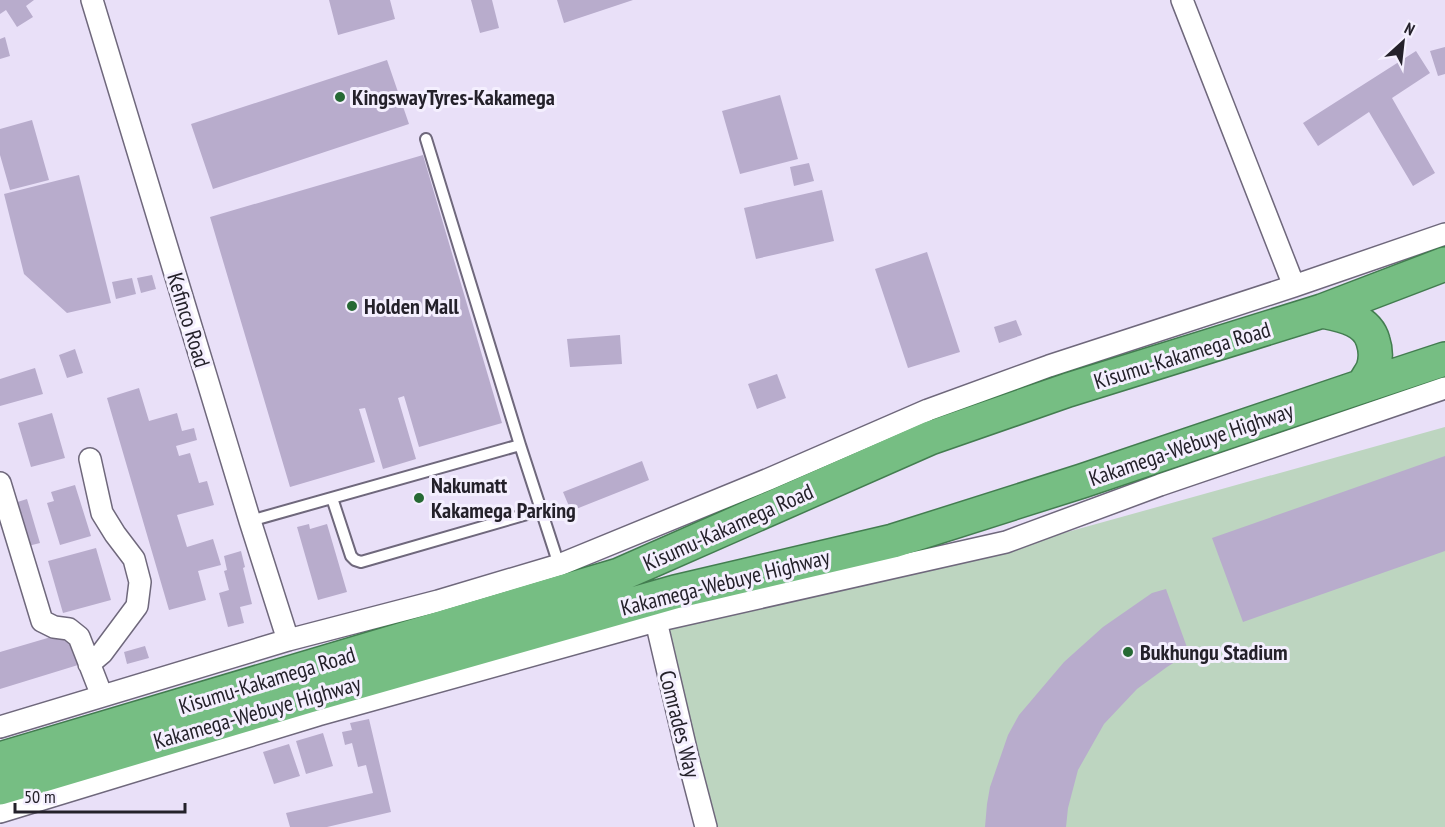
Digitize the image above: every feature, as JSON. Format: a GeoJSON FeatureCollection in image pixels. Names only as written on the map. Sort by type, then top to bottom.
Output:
{"type":"FeatureCollection","features":[{"type":"Feature","properties":{"kind":"highway","name":"Kisumu-Kakamega Road"},"geometry":{"type":"LineString","coordinates":[[10,752],[501,605],[619,575],[930,438],[1068,390],[1322,311],[1445,264]]}},
{"type":"Feature","properties":{"kind":"highway"},"geometry":{"type":"LineString","coordinates":[[1322,311],[1353,319],[1371,333],[1376,350],[1373,368],[1363,386]]}},
{"type":"Feature","properties":{"kind":"highway","name":"Kakamega-Webuye Highway"},"geometry":{"type":"LineString","coordinates":[[0,788],[685,590],[893,541],[1082,481],[1445,359]]}},
{"type":"Feature","properties":{"kind":"street","name":"Kefinco Road"},"geometry":{"type":"LineString","coordinates":[[92,0],[288,640]]}},
{"type":"Feature","properties":{"kind":"street"},"geometry":{"type":"LineString","coordinates":[[1182,0],[1294,286]]}},
{"type":"Feature","properties":{"kind":"street"},"geometry":{"type":"LineString","coordinates":[[0,727],[288,640],[461,599],[559,565],[769,479],[928,410],[1049,366],[1445,234]]}},
{"type":"Feature","properties":{"kind":"street"},"geometry":{"type":"LineString","coordinates":[[0,812],[345,708],[656,621],[1006,542],[1160,485],[1445,388]]}},
{"type":"Feature","properties":{"kind":"street"},"geometry":{"type":"LineString","coordinates":[[90,459],[102,513],[134,559],[140,582],[137,606],[102,653],[90,664]]}},
{"type":"Feature","properties":{"kind":"street"},"geometry":{"type":"LineString","coordinates":[[0,483],[42,621],[54,627],[69,629],[79,637],[102,696]]}},
{"type":"Feature","properties":{"kind":"street"},"geometry":{"type":"LineString","coordinates":[[656,621],[685,590]]}},
{"type":"Feature","properties":{"kind":"street","name":"Comrades Way"},"geometry":{"type":"LineString","coordinates":[[656,621],[706,827]]}},
{"type":"Feature","properties":{"kind":"street"},"geometry":{"type":"LineString","coordinates":[[345,708],[388,674]]}},
{"type":"Feature","properties":{"kind":"lane"},"geometry":{"type":"LineString","coordinates":[[426,139],[559,565]]}},
{"type":"Feature","properties":{"kind":"lane"},"geometry":{"type":"LineString","coordinates":[[250,521],[520,445]]}},
{"type":"Feature","properties":{"kind":"lane"},"geometry":{"type":"LineString","coordinates":[[332,498],[351,556],[362,562],[541,510]]}},
{"type":"Feature","properties":{"kind":"green space","name":"Bukhungu Stadium"},"geometry":{"type":"Polygon","coordinates":[[[1445,427],[1445,827],[708,827],[690,762],[648,633],[1010,548],[1445,427]]]}},
{"type":"Feature","properties":{"kind":"building"},"geometry":{"type":"Polygon","coordinates":[[[0,0],[34,0],[26,6],[33,17],[17,27],[6,10],[0,14],[0,0]]]}},
{"type":"Feature","properties":{"kind":"building"},"geometry":{"type":"Polygon","coordinates":[[[329,0],[390,0],[395,19],[338,35],[329,0]]]}},
{"type":"Feature","properties":{"kind":"building"},"geometry":{"type":"Polygon","coordinates":[[[471,0],[492,0],[499,28],[480,33],[471,0]]]}},
{"type":"Feature","properties":{"kind":"building"},"geometry":{"type":"Polygon","coordinates":[[[557,0],[633,0],[564,23],[557,0]]]}},
{"type":"Feature","properties":{"kind":"building"},"geometry":{"type":"Polygon","coordinates":[[[5,37],[10,56],[0,59],[0,39],[5,37]]]}},
{"type":"Feature","properties":{"kind":"building"},"geometry":{"type":"Polygon","coordinates":[[[1445,47],[1445,74],[1438,76],[1430,51],[1445,47]]]}},
{"type":"Feature","properties":{"kind":"building"},"geometry":{"type":"Polygon","coordinates":[[[1416,51],[1430,73],[1392,98],[1435,173],[1413,186],[1369,112],[1318,146],[1303,123],[1416,51]]]}},
{"type":"Feature","properties":{"kind":"building"},"geometry":{"type":"Polygon","coordinates":[[[387,60],[409,124],[213,189],[191,124],[387,60]]]}},
{"type":"Feature","properties":{"kind":"building"},"geometry":{"type":"Polygon","coordinates":[[[780,95],[798,159],[740,174],[722,111],[780,95]]]}},
{"type":"Feature","properties":{"kind":"building"},"geometry":{"type":"Polygon","coordinates":[[[32,120],[49,180],[10,190],[0,155],[0,129],[32,120]]]}},
{"type":"Feature","properties":{"kind":"building","name":"Holden Mall"},"geometry":{"type":"Polygon","coordinates":[[[423,155],[502,423],[419,447],[404,396],[398,398],[416,459],[383,469],[365,408],[359,409],[375,462],[290,487],[210,217],[423,155]]]}},
{"type":"Feature","properties":{"kind":"building"},"geometry":{"type":"Polygon","coordinates":[[[809,163],[814,181],[794,186],[790,167],[809,163]]]}},
{"type":"Feature","properties":{"kind":"building"},"geometry":{"type":"Polygon","coordinates":[[[79,175],[111,303],[67,313],[24,274],[4,194],[79,175]]]}},
{"type":"Feature","properties":{"kind":"building"},"geometry":{"type":"Polygon","coordinates":[[[822,190],[834,241],[756,259],[744,208],[822,190]]]}},
{"type":"Feature","properties":{"kind":"building"},"geometry":{"type":"Polygon","coordinates":[[[927,252],[960,352],[908,368],[875,269],[927,252]]]}},
{"type":"Feature","properties":{"kind":"building"},"geometry":{"type":"Polygon","coordinates":[[[152,275],[156,289],[141,293],[137,278],[152,275]]]}},
{"type":"Feature","properties":{"kind":"building"},"geometry":{"type":"Polygon","coordinates":[[[132,278],[136,294],[116,299],[112,282],[132,278]]]}},
{"type":"Feature","properties":{"kind":"building"},"geometry":{"type":"Polygon","coordinates":[[[1016,320],[1022,335],[999,343],[994,327],[1016,320]]]}},
{"type":"Feature","properties":{"kind":"building"},"geometry":{"type":"Polygon","coordinates":[[[620,335],[622,364],[570,367],[567,339],[620,335]]]}},
{"type":"Feature","properties":{"kind":"building"},"geometry":{"type":"Polygon","coordinates":[[[75,349],[83,373],[67,378],[59,355],[75,349]]]}},
{"type":"Feature","properties":{"kind":"building"},"geometry":{"type":"Polygon","coordinates":[[[35,368],[43,394],[0,406],[0,379],[35,368]]]}},
{"type":"Feature","properties":{"kind":"building"},"geometry":{"type":"Polygon","coordinates":[[[777,374],[786,398],[757,409],[748,384],[777,374]]]}},
{"type":"Feature","properties":{"kind":"building"},"geometry":{"type":"Polygon","coordinates":[[[139,388],[149,421],[177,413],[182,431],[194,428],[197,440],[176,446],[179,456],[190,453],[199,483],[207,481],[214,505],[177,515],[187,547],[213,539],[221,565],[198,571],[206,600],[169,610],[107,398],[139,388]]]}},
{"type":"Feature","properties":{"kind":"building"},"geometry":{"type":"Polygon","coordinates":[[[52,413],[65,458],[31,467],[18,423],[52,413]]]}},
{"type":"Feature","properties":{"kind":"building"},"geometry":{"type":"Polygon","coordinates":[[[1445,456],[1445,551],[1243,622],[1212,538],[1445,456]]]}},
{"type":"Feature","properties":{"kind":"building"},"geometry":{"type":"Polygon","coordinates":[[[642,461],[649,480],[571,511],[563,492],[642,461]]]}},
{"type":"Feature","properties":{"kind":"building"},"geometry":{"type":"Polygon","coordinates":[[[75,485],[91,536],[60,545],[47,503],[54,501],[51,492],[75,485]]]}},
{"type":"Feature","properties":{"kind":"building"},"geometry":{"type":"Polygon","coordinates":[[[27,499],[40,543],[24,547],[11,504],[27,499]]]}},
{"type":"Feature","properties":{"kind":"building"},"geometry":{"type":"Polygon","coordinates":[[[309,524],[310,529],[327,524],[347,592],[318,600],[297,527],[309,524]]]}},
{"type":"Feature","properties":{"kind":"building"},"geometry":{"type":"Polygon","coordinates":[[[96,548],[111,600],[63,613],[48,561],[96,548]]]}},
{"type":"Feature","properties":{"kind":"building"},"geometry":{"type":"Polygon","coordinates":[[[241,551],[252,604],[240,607],[244,623],[228,627],[219,593],[229,590],[224,571],[227,570],[224,556],[241,551]]]}},
{"type":"Feature","properties":{"kind":"building"},"geometry":{"type":"Polygon","coordinates":[[[1166,589],[1189,653],[1137,689],[1104,724],[1078,770],[1068,808],[1066,827],[985,827],[990,787],[1008,735],[1019,715],[1064,662],[1103,627],[1152,593],[1166,589]]]}},
{"type":"Feature","properties":{"kind":"building"},"geometry":{"type":"Polygon","coordinates":[[[68,632],[78,665],[0,689],[0,652],[68,632]]]}},
{"type":"Feature","properties":{"kind":"building"},"geometry":{"type":"Polygon","coordinates":[[[145,646],[149,658],[127,664],[124,652],[145,646]]]}},
{"type":"Feature","properties":{"kind":"building"},"geometry":{"type":"Polygon","coordinates":[[[369,719],[391,812],[327,827],[290,827],[286,813],[373,793],[366,765],[358,767],[352,743],[345,745],[342,732],[352,730],[350,723],[369,719]]]}},
{"type":"Feature","properties":{"kind":"building"},"geometry":{"type":"Polygon","coordinates":[[[323,733],[333,766],[306,774],[296,741],[323,733]]]}},
{"type":"Feature","properties":{"kind":"building"},"geometry":{"type":"Polygon","coordinates":[[[289,744],[300,776],[274,784],[263,752],[289,744]]]}},
{"type":"Feature","properties":{"kind":"place","name":"KingswayTyres-Kakamega"},"geometry":{"type":"Point","coordinates":[340,97]}},
{"type":"Feature","properties":{"kind":"place","name":"Holden Mall"},"geometry":{"type":"Point","coordinates":[352,306]}},
{"type":"Feature","properties":{"kind":"place","name":"Nakumatt Kakamega Parking"},"geometry":{"type":"Point","coordinates":[419,498]}},
{"type":"Feature","properties":{"kind":"place","name":"Bukhungu Stadium"},"geometry":{"type":"Point","coordinates":[1128,652]}}]}
